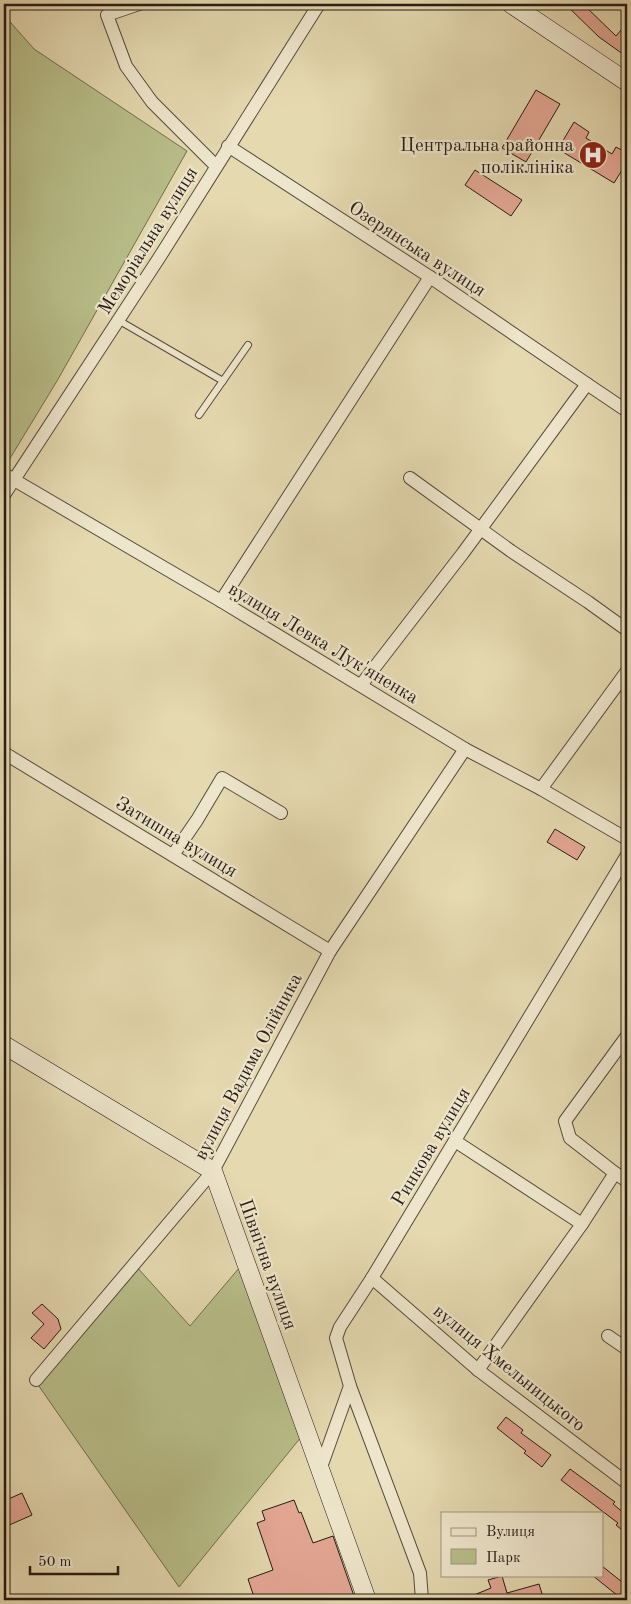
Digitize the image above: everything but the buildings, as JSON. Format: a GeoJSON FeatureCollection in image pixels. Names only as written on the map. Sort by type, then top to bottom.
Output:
{"type":"FeatureCollection","features":[{"type":"Feature","properties":{"kind":"street"},"geometry":{"type":"LineString","coordinates":[[138,4],[106,9],[126,66],[152,102],[216,166]]}},
{"type":"Feature","properties":{"kind":"street","name":"Меморіальна вулиця"},"geometry":{"type":"LineString","coordinates":[[4,495],[8,477],[160,258],[228,146],[319,4]]}},
{"type":"Feature","properties":{"kind":"street"},"geometry":{"type":"LineString","coordinates":[[511,4],[627,82]]}},
{"type":"Feature","properties":{"kind":"street","name":"Озерянська вулиця"},"geometry":{"type":"LineString","coordinates":[[228,146],[430,277],[627,411]]}},
{"type":"Feature","properties":{"kind":"street"},"geometry":{"type":"LineString","coordinates":[[221,601],[430,277]]}},
{"type":"Feature","properties":{"kind":"street"},"geometry":{"type":"LineString","coordinates":[[361,685],[481,528],[587,384]]}},
{"type":"Feature","properties":{"kind":"street","name":"вулиця Левка Лук'яненка"},"geometry":{"type":"LineString","coordinates":[[8,477],[221,601],[465,750],[541,788],[627,839]]}},
{"type":"Feature","properties":{"kind":"street"},"geometry":{"type":"LineString","coordinates":[[410,478],[511,551],[627,630]]}},
{"type":"Feature","properties":{"kind":"street"},"geometry":{"type":"LineString","coordinates":[[541,788],[627,671]]}},
{"type":"Feature","properties":{"kind":"street","name":"вулиця Вадима Олійника"},"geometry":{"type":"LineString","coordinates":[[36,1380],[213,1171],[330,951],[465,750]]}},
{"type":"Feature","properties":{"kind":"street","name":"Затишна вулиця"},"geometry":{"type":"LineString","coordinates":[[4,753],[330,951]]}},
{"type":"Feature","properties":{"kind":"street"},"geometry":{"type":"LineString","coordinates":[[173,855],[222,778],[280,813]]}},
{"type":"Feature","properties":{"kind":"street","name":"Ринкова вулиця"},"geometry":{"type":"LineString","coordinates":[[422,1600],[420,1574],[350,1386],[336,1338],[340,1327],[372,1278],[627,855]]}},
{"type":"Feature","properties":{"kind":"street"},"geometry":{"type":"LineString","coordinates":[[627,1036],[565,1121],[570,1138],[627,1181]]}},
{"type":"Feature","properties":{"kind":"street"},"geometry":{"type":"LineString","coordinates":[[4,1045],[213,1171]]}},
{"type":"Feature","properties":{"kind":"street"},"geometry":{"type":"LineString","coordinates":[[455,1141],[582,1224]]}},
{"type":"Feature","properties":{"kind":"street","name":"Північна вулиця"},"geometry":{"type":"LineString","coordinates":[[213,1171],[367,1600]]}},
{"type":"Feature","properties":{"kind":"street"},"geometry":{"type":"LineString","coordinates":[[478,1370],[582,1224],[615,1173]]}},
{"type":"Feature","properties":{"kind":"street","name":"вулиця Хмельницького"},"geometry":{"type":"LineString","coordinates":[[372,1278],[478,1370],[627,1483]]}},
{"type":"Feature","properties":{"kind":"street"},"geometry":{"type":"LineString","coordinates":[[608,1336],[627,1349]]}},
{"type":"Feature","properties":{"kind":"street"},"geometry":{"type":"LineString","coordinates":[[320,1470],[350,1386]]}},
{"type":"Feature","properties":{"kind":"lane"},"geometry":{"type":"LineString","coordinates":[[118,320],[223,382]]}},
{"type":"Feature","properties":{"kind":"lane"},"geometry":{"type":"LineString","coordinates":[[199,415],[248,345]]}},
{"type":"Feature","properties":{"kind":"green space"},"geometry":{"type":"Polygon","coordinates":[[[4,15],[34,49],[187,151],[57,381],[9,460],[4,457],[4,15]]]}},
{"type":"Feature","properties":{"kind":"green space"},"geometry":{"type":"Polygon","coordinates":[[[245,1261],[306,1431],[179,1587],[36,1382],[135,1265],[190,1326],[245,1261]]]}},
{"type":"Feature","properties":{"kind":"place","name":"Центральна районна поліклініка"},"geometry":{"type":"Point","coordinates":[593,155]}}]}
